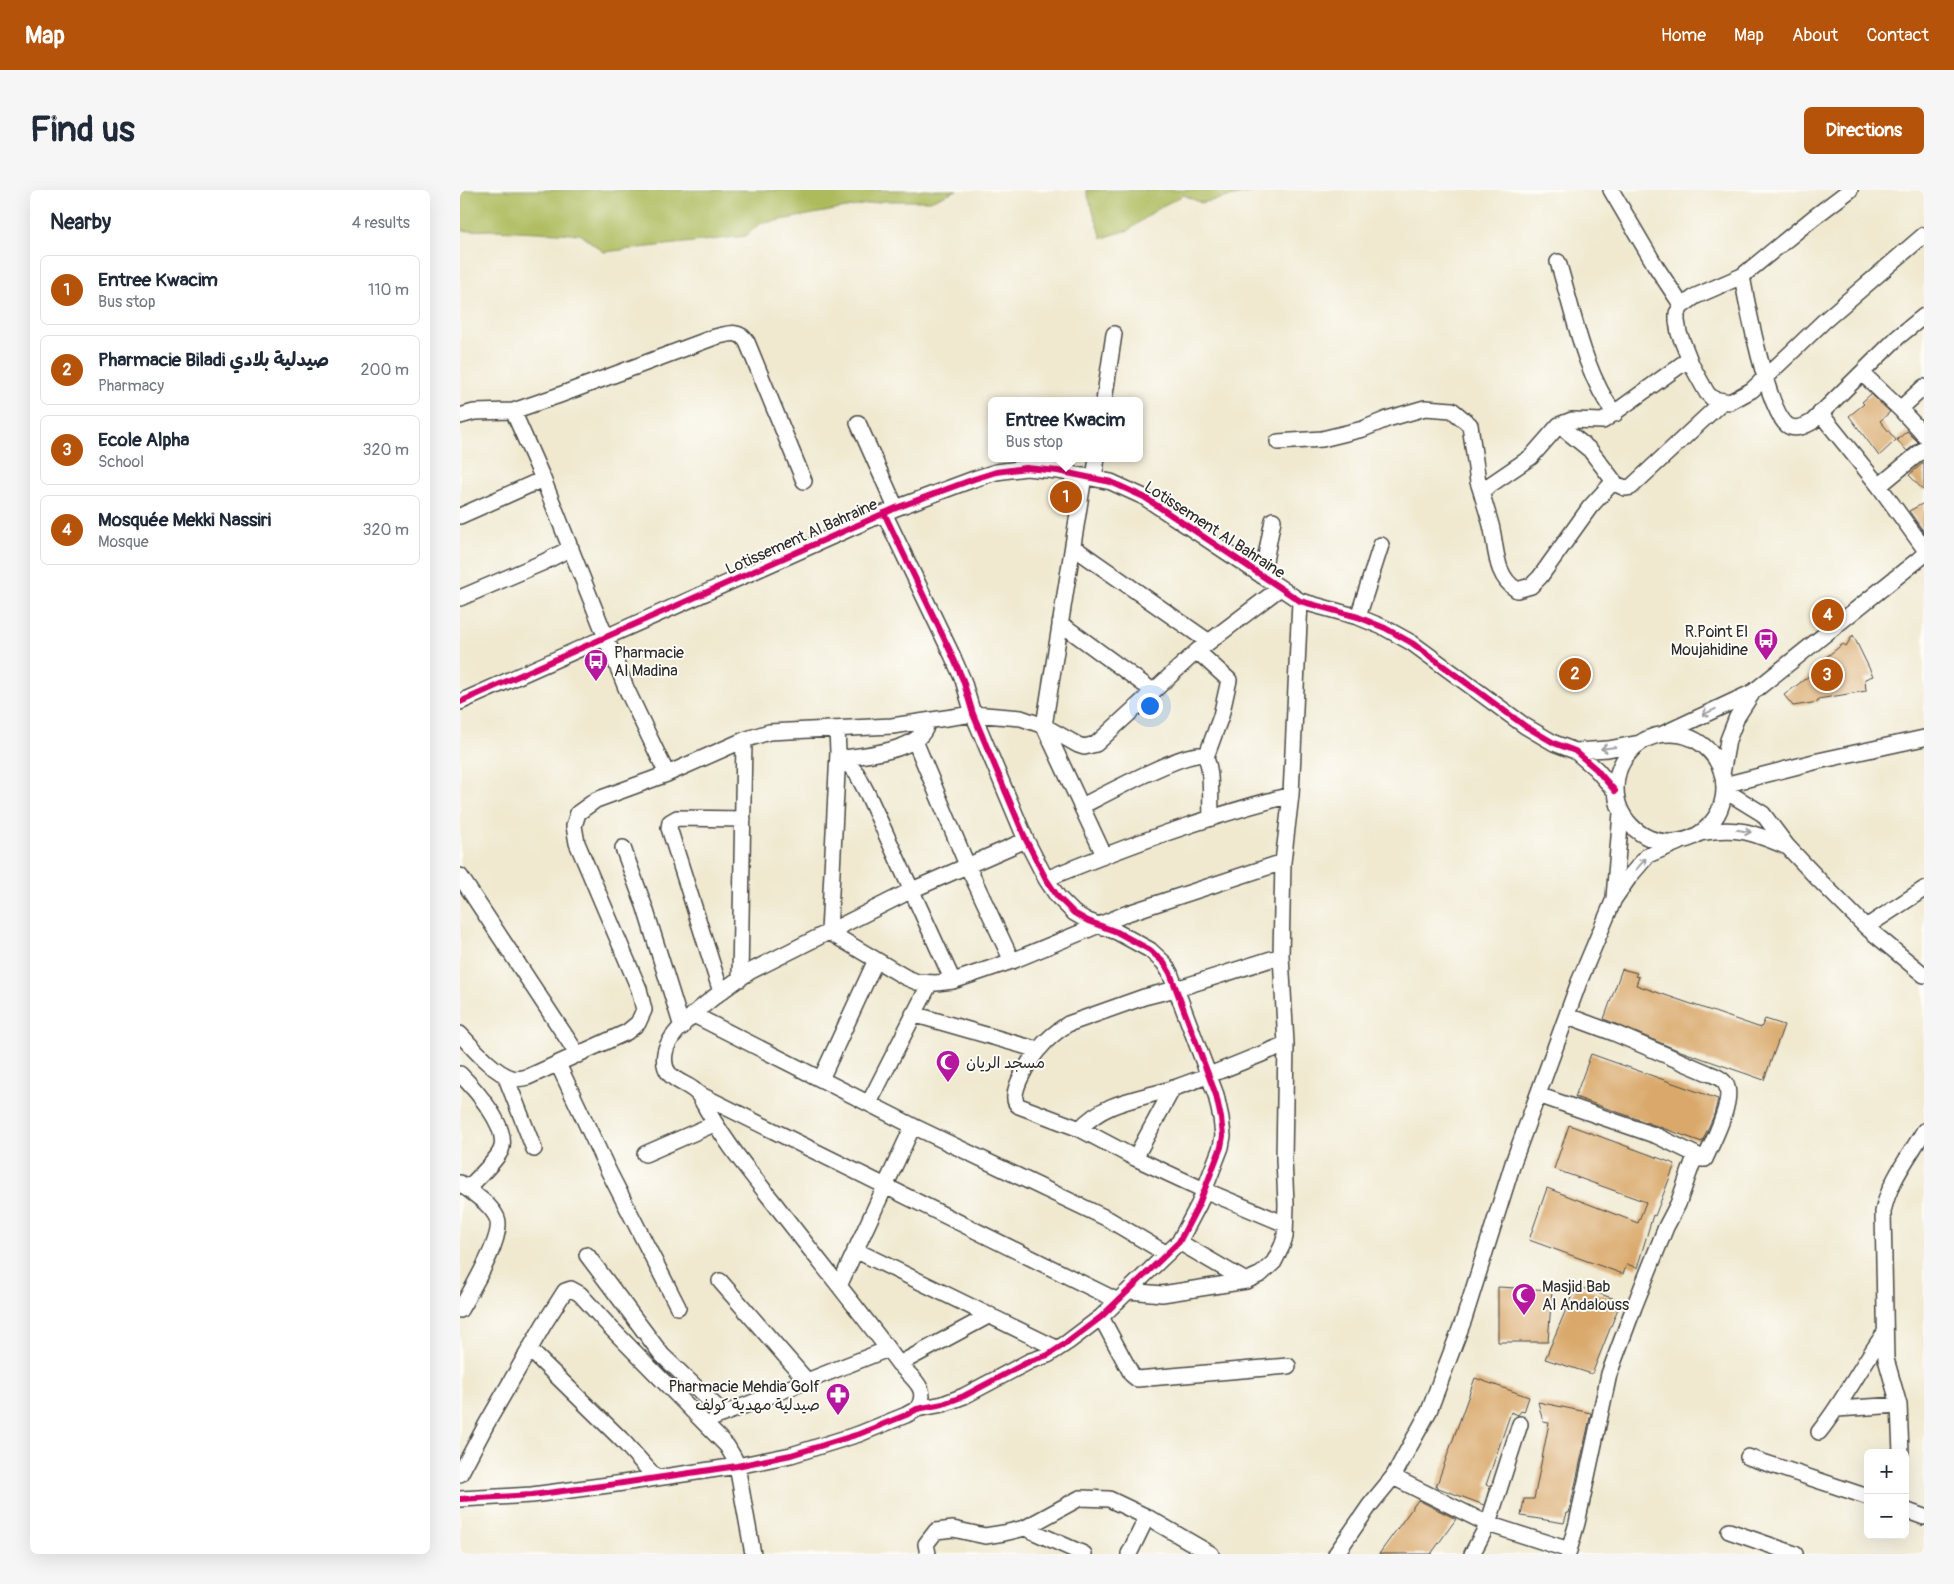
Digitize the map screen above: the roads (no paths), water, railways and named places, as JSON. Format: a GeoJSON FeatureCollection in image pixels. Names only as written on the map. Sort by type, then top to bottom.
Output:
{"type":"FeatureCollection","features":[{"type":"Feature","properties":{"kind":"street"},"geometry":{"type":"LineString","coordinates":[[1611,190],[1655,265],[1682,306]]}},
{"type":"Feature","properties":{"kind":"street"},"geometry":{"type":"LineString","coordinates":[[1850,190],[1742,276],[1696,296],[1682,306],[1677,313],[1679,333],[1689,359],[1707,393],[1713,399],[1730,402],[1752,390],[1823,322],[1924,234]]}},
{"type":"Feature","properties":{"kind":"street"},"geometry":{"type":"LineString","coordinates":[[1558,262],[1589,365],[1601,395],[1615,414]]}},
{"type":"Feature","properties":{"kind":"street"},"geometry":{"type":"LineString","coordinates":[[1742,276],[1753,332],[1765,377],[1777,410],[1788,426],[1795,428],[1808,424],[1898,337],[1924,316]]}},
{"type":"Feature","properties":{"kind":"street"},"geometry":{"type":"LineString","coordinates":[[460,416],[474,412],[513,411],[715,337],[738,333],[747,342],[804,481]]}},
{"type":"Feature","properties":{"kind":"street"},"geometry":{"type":"LineString","coordinates":[[1105,397],[1114,334]]}},
{"type":"Feature","properties":{"kind":"street"},"geometry":{"type":"LineString","coordinates":[[1481,491],[1531,457],[1559,425],[1572,420],[1603,421],[1689,359]]}},
{"type":"Feature","properties":{"kind":"street"},"geometry":{"type":"LineString","coordinates":[[1862,373],[1924,435]]}},
{"type":"Feature","properties":{"kind":"street"},"geometry":{"type":"LineString","coordinates":[[1900,409],[1924,386]]}},
{"type":"Feature","properties":{"kind":"street"},"geometry":{"type":"LineString","coordinates":[[1559,425],[1590,450],[1616,484],[1625,488],[1636,484],[1722,402]]}},
{"type":"Feature","properties":{"kind":"street"},"geometry":{"type":"LineString","coordinates":[[1278,442],[1322,439],[1364,429],[1387,419],[1425,408],[1452,410],[1470,425],[1478,482],[1492,527],[1499,566],[1509,585],[1517,590],[1531,586],[1540,577],[1590,507],[1614,481]]}},
{"type":"Feature","properties":{"kind":"street"},"geometry":{"type":"LineString","coordinates":[[513,411],[543,479],[630,697],[667,774]]}},
{"type":"Feature","properties":{"kind":"street"},"geometry":{"type":"LineString","coordinates":[[1820,413],[1879,486],[1924,548]]}},
{"type":"Feature","properties":{"kind":"street"},"geometry":{"type":"LineString","coordinates":[[460,1499],[532,1495],[616,1484],[737,1466],[791,1455],[859,1434],[906,1416],[917,1409],[943,1404],[964,1396],[1068,1342],[1123,1296],[1179,1242],[1193,1217],[1216,1165],[1223,1136],[1219,1105],[1170,973],[1157,955],[1135,941],[1074,913],[1058,897],[1046,880],[1026,840],[973,714],[963,680],[890,511],[858,423]]}},
{"type":"Feature","properties":{"kind":"street"},"geometry":{"type":"LineString","coordinates":[[1879,486],[1924,449]]}},
{"type":"Feature","properties":{"kind":"street"},"geometry":{"type":"LineString","coordinates":[[1095,462],[1089,477],[1073,547],[1044,726],[1104,855]]}},
{"type":"Feature","properties":{"kind":"street","name":"Lotissement Al Bahraine"},"geometry":{"type":"LineString","coordinates":[[460,702],[607,638],[794,552],[890,511],[974,479],[1003,471],[1026,468],[1058,471],[1110,482],[1144,497],[1300,601],[1358,617],[1385,628],[1412,643],[1525,726],[1554,743],[1575,752],[1596,769],[1615,792]]}},
{"type":"Feature","properties":{"kind":"street"},"geometry":{"type":"LineString","coordinates":[[460,516],[543,479]]}},
{"type":"Feature","properties":{"kind":"street"},"geometry":{"type":"LineString","coordinates":[[1262,576],[1273,520]]}},
{"type":"Feature","properties":{"kind":"street"},"geometry":{"type":"LineString","coordinates":[[1358,617],[1380,545]]}},
{"type":"Feature","properties":{"kind":"street"},"geometry":{"type":"LineString","coordinates":[[1073,547],[1203,646],[1229,680],[1221,716],[1206,757],[1210,777],[1211,817]]}},
{"type":"Feature","properties":{"kind":"street"},"geometry":{"type":"LineString","coordinates":[[460,598],[544,562],[571,548]]}},
{"type":"Feature","properties":{"kind":"street"},"geometry":{"type":"LineString","coordinates":[[1614,899],[1621,813],[1615,792],[1619,769],[1627,755],[1640,743],[1753,692],[1924,555]]}},
{"type":"Feature","properties":{"kind":"street"},"geometry":{"type":"LineString","coordinates":[[460,1034],[495,1068],[514,1079],[528,1077],[578,1055],[626,1032],[638,1023],[644,1010],[639,989],[574,833],[575,819],[578,813],[596,800],[667,774],[744,740],[764,733],[784,730],[892,726],[973,714],[1021,718],[1044,726],[1078,745],[1096,744],[1203,646],[1280,588]]}},
{"type":"Feature","properties":{"kind":"street"},"geometry":{"type":"LineString","coordinates":[[1026,840],[912,890],[740,978],[682,1026],[666,1047],[664,1060],[669,1074],[699,1094],[783,1137],[1123,1296],[1162,1294],[1246,1281],[1261,1274],[1274,1262],[1282,1246],[1285,1224],[1286,1044],[1281,956],[1284,862],[1291,795],[1300,601]]}},
{"type":"Feature","properties":{"kind":"street"},"geometry":{"type":"LineString","coordinates":[[1060,623],[1153,690]]}},
{"type":"Feature","properties":{"kind":"street"},"geometry":{"type":"LineString","coordinates":[[1700,833],[1716,817],[1720,807],[1728,740],[1737,717],[1753,692]]}},
{"type":"Feature","properties":{"kind":"street"},"geometry":{"type":"LineString","coordinates":[[841,755],[879,752],[915,741],[923,733],[927,721]]}},
{"type":"Feature","properties":{"kind":"street"},"geometry":{"type":"LineString","coordinates":[[829,932],[841,755],[837,729]]}},
{"type":"Feature","properties":{"kind":"street"},"geometry":{"type":"LineString","coordinates":[[1661,735],[1683,736],[1704,746],[1718,763],[1723,783],[1763,814],[1787,846],[1866,927],[1924,975]]}},
{"type":"Feature","properties":{"kind":"street"},"geometry":{"type":"LineString","coordinates":[[1723,783],[1924,738]]}},
{"type":"Feature","properties":{"kind":"street"},"geometry":{"type":"LineString","coordinates":[[740,978],[744,740]]}},
{"type":"Feature","properties":{"kind":"street"},"geometry":{"type":"LineString","coordinates":[[915,741],[968,865],[1012,961]]}},
{"type":"Feature","properties":{"kind":"street","name":"Lotissement Al Bahraine"},"geometry":{"type":"LineString","coordinates":[[1575,752],[1608,749],[1640,743]]}},
{"type":"Feature","properties":{"kind":"street"},"geometry":{"type":"LineString","coordinates":[[1082,806],[1185,757],[1203,754],[1206,757]]}},
{"type":"Feature","properties":{"kind":"street"},"geometry":{"type":"LineString","coordinates":[[841,755],[857,774],[865,789],[954,981]]}},
{"type":"Feature","properties":{"kind":"street"},"geometry":{"type":"LineString","coordinates":[[1046,880],[1104,855],[1211,817],[1291,795]]}},
{"type":"Feature","properties":{"kind":"street"},"geometry":{"type":"LineString","coordinates":[[1621,813],[1645,837],[1667,842],[1678,842]]}},
{"type":"Feature","properties":{"kind":"street"},"geometry":{"type":"LineString","coordinates":[[721,992],[669,828],[670,822],[677,818],[743,820]]}},
{"type":"Feature","properties":{"kind":"street"},"geometry":{"type":"LineString","coordinates":[[1336,1554],[1370,1505],[1393,1477],[1429,1411],[1464,1320],[1492,1225],[1538,1095],[1579,982],[1614,899],[1630,876],[1648,856],[1700,833],[1731,829],[1755,833],[1787,846]]}},
{"type":"Feature","properties":{"kind":"street"},"geometry":{"type":"LineString","coordinates":[[624,848],[682,1026]]}},
{"type":"Feature","properties":{"kind":"street"},"geometry":{"type":"LineString","coordinates":[[829,932],[905,977],[917,982],[954,981],[1012,961],[1153,904],[1284,862]]}},
{"type":"Feature","properties":{"kind":"street"},"geometry":{"type":"LineString","coordinates":[[460,876],[578,1055]]}},
{"type":"Feature","properties":{"kind":"street"},"geometry":{"type":"LineString","coordinates":[[1866,927],[1924,889]]}},
{"type":"Feature","properties":{"kind":"street"},"geometry":{"type":"LineString","coordinates":[[1281,956],[1176,989],[1144,997],[1068,1024],[1058,1030],[1038,1050],[1026,1068],[1015,1092],[1015,1103],[1080,1129],[1135,1158],[1204,1190],[1285,1224]]}},
{"type":"Feature","properties":{"kind":"street"},"geometry":{"type":"LineString","coordinates":[[821,1079],[876,960]]}},
{"type":"Feature","properties":{"kind":"street"},"geometry":{"type":"LineString","coordinates":[[869,1103],[930,983]]}},
{"type":"Feature","properties":{"kind":"street"},"geometry":{"type":"LineString","coordinates":[[913,1014],[1038,1050]]}},
{"type":"Feature","properties":{"kind":"street"},"geometry":{"type":"LineString","coordinates":[[694,1016],[913,1126],[1108,1219],[1167,1254]]}},
{"type":"Feature","properties":{"kind":"street"},"geometry":{"type":"LineString","coordinates":[[1568,1016],[1614,1033],[1708,1073],[1721,1079],[1726,1084],[1729,1095],[1723,1117],[1705,1159]]}},
{"type":"Feature","properties":{"kind":"street"},"geometry":{"type":"LineString","coordinates":[[1080,1129],[1094,1116],[1114,1106],[1173,1088],[1286,1044]]}},
{"type":"Feature","properties":{"kind":"street"},"geometry":{"type":"LineString","coordinates":[[558,1064],[609,1172],[678,1307]]}},
{"type":"Feature","properties":{"kind":"street"},"geometry":{"type":"LineString","coordinates":[[460,1074],[478,1093],[504,1138],[500,1152],[464,1186],[493,1212],[498,1221],[499,1230],[493,1248],[460,1310]]}},
{"type":"Feature","properties":{"kind":"street"},"geometry":{"type":"LineString","coordinates":[[505,1075],[534,1149]]}},
{"type":"Feature","properties":{"kind":"street"},"geometry":{"type":"LineString","coordinates":[[1135,1158],[1173,1088]]}},
{"type":"Feature","properties":{"kind":"street"},"geometry":{"type":"LineString","coordinates":[[699,1094],[714,1124],[729,1146],[899,1364],[922,1390],[922,1400],[917,1409]]}},
{"type":"Feature","properties":{"kind":"street"},"geometry":{"type":"LineString","coordinates":[[1538,1095],[1657,1136],[1705,1159]]}},
{"type":"Feature","properties":{"kind":"street"},"geometry":{"type":"LineString","coordinates":[[645,1154],[714,1124]]}},
{"type":"Feature","properties":{"kind":"street"},"geometry":{"type":"LineString","coordinates":[[839,1286],[884,1185],[913,1126]]}},
{"type":"Feature","properties":{"kind":"street"},"geometry":{"type":"LineString","coordinates":[[1901,1449],[1899,1405],[1886,1358],[1884,1334],[1883,1212],[1891,1186],[1924,1132]]}},
{"type":"Feature","properties":{"kind":"street"},"geometry":{"type":"LineString","coordinates":[[1393,1477],[1488,1524],[1569,1552],[1610,1374],[1634,1307],[1666,1227],[1678,1204],[1694,1160],[1705,1159]]}},
{"type":"Feature","properties":{"kind":"street"},"geometry":{"type":"LineString","coordinates":[[1179,1242],[1246,1281]]}},
{"type":"Feature","properties":{"kind":"street"},"geometry":{"type":"LineString","coordinates":[[855,1250],[1056,1348]]}},
{"type":"Feature","properties":{"kind":"street"},"geometry":{"type":"LineString","coordinates":[[587,1256],[662,1355],[724,1414]]}},
{"type":"Feature","properties":{"kind":"street"},"geometry":{"type":"LineString","coordinates":[[720,1281],[807,1381]]}},
{"type":"Feature","properties":{"kind":"street"},"geometry":{"type":"LineString","coordinates":[[460,1474],[486,1423],[529,1349],[565,1291],[570,1288],[727,1446],[737,1466],[753,1554]]}},
{"type":"Feature","properties":{"kind":"street"},"geometry":{"type":"LineString","coordinates":[[899,1364],[990,1315]]}},
{"type":"Feature","properties":{"kind":"street"},"geometry":{"type":"LineString","coordinates":[[1100,1317],[1132,1376],[1137,1380],[1288,1366]]}},
{"type":"Feature","properties":{"kind":"street"},"geometry":{"type":"LineString","coordinates":[[1819,1432],[1837,1409],[1860,1369],[1884,1334]]}},
{"type":"Feature","properties":{"kind":"street"},"geometry":{"type":"LineString","coordinates":[[529,1349],[622,1440],[655,1477]]}},
{"type":"Feature","properties":{"kind":"street"},"geometry":{"type":"LineString","coordinates":[[703,1421],[888,1349]]}},
{"type":"Feature","properties":{"kind":"street"},"geometry":{"type":"LineString","coordinates":[[1837,1409],[1899,1405]]}},
{"type":"Feature","properties":{"kind":"street"},"geometry":{"type":"LineString","coordinates":[[1472,1554],[1488,1524],[1520,1424]]}},
{"type":"Feature","properties":{"kind":"street"},"geometry":{"type":"LineString","coordinates":[[1748,1457],[1864,1496]]}},
{"type":"Feature","properties":{"kind":"street"},"geometry":{"type":"LineString","coordinates":[[928,1554],[926,1544],[936,1532],[953,1529],[985,1536],[1025,1528],[1080,1498],[1109,1499],[1147,1517],[1210,1554]]}},
{"type":"Feature","properties":{"kind":"street"},"geometry":{"type":"LineString","coordinates":[[1909,1512],[1924,1518]]}},
{"type":"Feature","properties":{"kind":"street"},"geometry":{"type":"LineString","coordinates":[[1129,1554],[1147,1517]]}},
{"type":"Feature","properties":{"kind":"street"},"geometry":{"type":"LineString","coordinates":[[1025,1528],[1084,1554]]}},
{"type":"Feature","properties":{"kind":"street"},"geometry":{"type":"LineString","coordinates":[[1729,1531],[1795,1554]]}},
{"type":"Feature","properties":{"kind":"place","name":"Entree Kwacim"},"geometry":{"type":"Point","coordinates":[1066,497]}},
{"type":"Feature","properties":{"kind":"place","name":"Mosquée Mekki Nassiri"},"geometry":{"type":"Point","coordinates":[1828,615]}},
{"type":"Feature","properties":{"kind":"place","name":"R.Point El Moujahidine"},"geometry":{"type":"Point","coordinates":[1766,661]}},
{"type":"Feature","properties":{"kind":"place","name":"Pharmacie Biladi صيدلية بلادي"},"geometry":{"type":"Point","coordinates":[1575,674]}},
{"type":"Feature","properties":{"kind":"place","name":"Ecole Alpha"},"geometry":{"type":"Point","coordinates":[1827,675]}},
{"type":"Feature","properties":{"kind":"place","name":"Pharmacie Al Madina"},"geometry":{"type":"Point","coordinates":[596,682]}},
{"type":"Feature","properties":{"kind":"place","name":"مسجد الريان"},"geometry":{"type":"Point","coordinates":[948,1083]}},
{"type":"Feature","properties":{"kind":"place","name":"Masjid Bab Al Andalouss"},"geometry":{"type":"Point","coordinates":[1524,1316]}},
{"type":"Feature","properties":{"kind":"place","name":"Pharmacie Mehdia Golf صيدلية مهدية كولف"},"geometry":{"type":"Point","coordinates":[838,1416]}}]}
